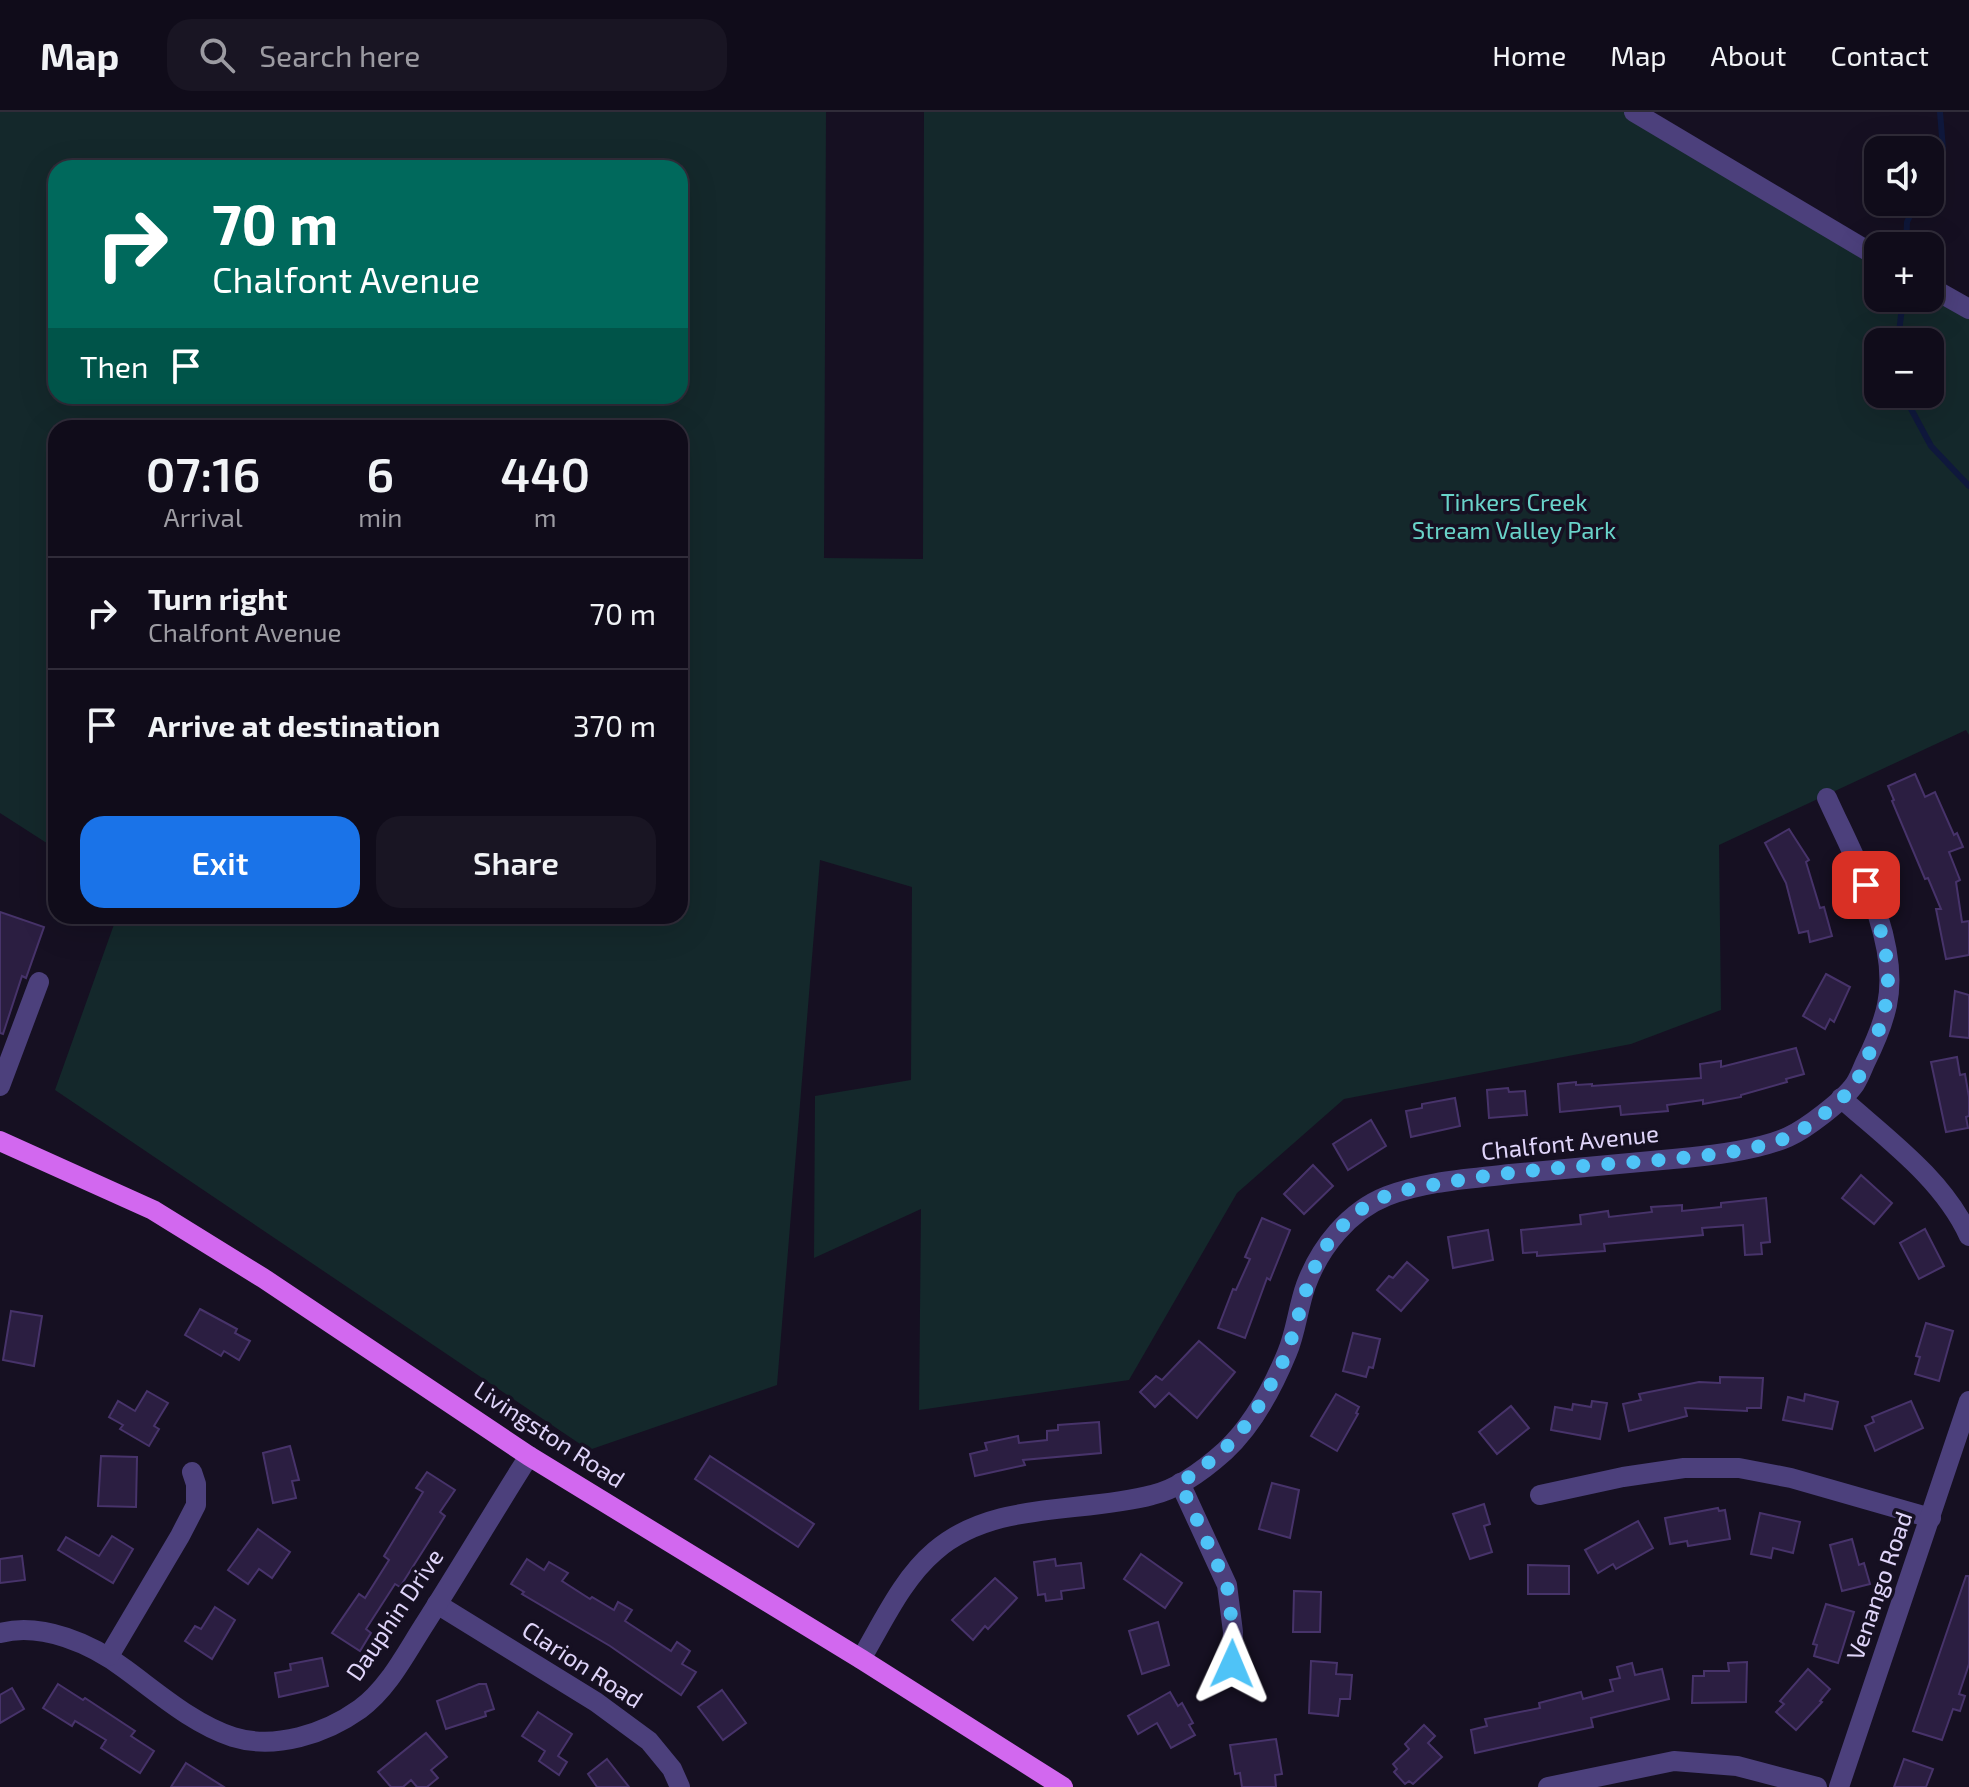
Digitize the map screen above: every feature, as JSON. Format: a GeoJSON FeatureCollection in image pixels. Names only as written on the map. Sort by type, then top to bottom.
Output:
{"type":"FeatureCollection","features":[{"type":"Feature","properties":{"kind":"main road","name":"Livingston Road"},"geometry":{"type":"LineString","coordinates":[[0,1141],[153,1210],[263,1278],[529,1456],[1063,1787]]}},
{"type":"Feature","properties":{"kind":"street"},"geometry":{"type":"LineString","coordinates":[[1634,112],[1864,249]]}},
{"type":"Feature","properties":{"kind":"street"},"geometry":{"type":"LineString","coordinates":[[1944,295],[1966,307]]}},
{"type":"Feature","properties":{"kind":"street","name":"Chalfont Avenue"},"geometry":{"type":"LineString","coordinates":[[861,1659],[914,1572],[937,1549],[961,1533],[1000,1518],[1154,1495],[1180,1483],[1226,1450],[1248,1425],[1288,1351],[1307,1283],[1332,1236],[1365,1207],[1404,1191],[1468,1179],[1739,1150],[1786,1138],[1841,1098],[1854,1085],[1870,1053],[1887,1004],[1889,967],[1883,934],[1866,885],[1827,798]]}},
{"type":"Feature","properties":{"kind":"street"},"geometry":{"type":"LineString","coordinates":[[0,1086],[39,982]]}},
{"type":"Feature","properties":{"kind":"street"},"geometry":{"type":"LineString","coordinates":[[1841,1098],[1912,1160],[1954,1207],[1969,1236]]}},
{"type":"Feature","properties":{"kind":"street","name":"Venango Road"},"geometry":{"type":"LineString","coordinates":[[1839,1787],[1969,1401]]}},
{"type":"Feature","properties":{"kind":"street","name":"Dauphin Drive"},"geometry":{"type":"LineString","coordinates":[[0,1633],[29,1631],[56,1635],[109,1656],[177,1707],[233,1737],[254,1741],[287,1740],[320,1731],[360,1709],[397,1667],[529,1456]]}},
{"type":"Feature","properties":{"kind":"street"},"geometry":{"type":"LineString","coordinates":[[1540,1495],[1684,1468],[1739,1468],[1791,1478],[1931,1518]]}},
{"type":"Feature","properties":{"kind":"street"},"geometry":{"type":"LineString","coordinates":[[109,1656],[196,1505],[196,1484],[192,1472]]}},
{"type":"Feature","properties":{"kind":"street"},"geometry":{"type":"LineString","coordinates":[[1180,1483],[1227,1585],[1233,1632],[1231,1674]]}},
{"type":"Feature","properties":{"kind":"street","name":"Clarion Road"},"geometry":{"type":"LineString","coordinates":[[437,1604],[596,1702],[649,1741],[672,1769],[680,1787]]}},
{"type":"Feature","properties":{"kind":"street"},"geometry":{"type":"LineString","coordinates":[[1548,1787],[1674,1761],[1737,1766],[1817,1787]]}},
{"type":"Feature","properties":{"kind":"green space","name":"Tinkers Creek Stream Valley Park"},"geometry":{"type":"Polygon","coordinates":[[[0,112],[826,112],[824,558],[923,559],[924,112],[1637,112],[1864,254],[1864,312],[1944,312],[1944,303],[1969,313],[1969,735],[1966,730],[1719,845],[1721,1010],[1631,1044],[1344,1099],[1237,1193],[1129,1380],[919,1410],[921,1209],[814,1258],[815,1096],[911,1080],[912,887],[820,860],[777,1385],[589,1450],[55,1090],[114,924],[688,924],[688,420],[48,420],[48,844],[0,813],[0,112]]]}},
{"type":"Feature","properties":{"kind":"building"},"geometry":{"type":"Polygon","coordinates":[[[1915,774],[1925,797],[1935,792],[1954,835],[1957,833],[1963,847],[1949,852],[1960,880],[1956,882],[1962,922],[1969,921],[1969,955],[1946,959],[1936,909],[1941,909],[1892,801],[1888,786],[1915,774]]]}},
{"type":"Feature","properties":{"kind":"building"},"geometry":{"type":"Polygon","coordinates":[[[1789,829],[1809,860],[1806,862],[1832,936],[1810,942],[1808,931],[1799,933],[1786,883],[1765,843],[1789,829]]]}},
{"type":"Feature","properties":{"kind":"building"},"geometry":{"type":"Polygon","coordinates":[[[0,912],[44,927],[26,978],[22,976],[3,1034],[0,1033],[0,912]]]}},
{"type":"Feature","properties":{"kind":"building"},"geometry":{"type":"Polygon","coordinates":[[[1826,974],[1850,987],[1834,1022],[1830,1019],[1825,1029],[1803,1016],[1826,974]]]}},
{"type":"Feature","properties":{"kind":"building"},"geometry":{"type":"Polygon","coordinates":[[[1955,991],[1969,995],[1969,1038],[1950,1036],[1955,991]]]}},
{"type":"Feature","properties":{"kind":"building"},"geometry":{"type":"Polygon","coordinates":[[[1796,1048],[1804,1074],[1741,1097],[1703,1104],[1703,1100],[1667,1105],[1668,1111],[1621,1115],[1620,1106],[1560,1112],[1558,1084],[1576,1082],[1576,1085],[1592,1086],[1701,1078],[1700,1064],[1721,1061],[1721,1067],[1796,1048]]]}},
{"type":"Feature","properties":{"kind":"building"},"geometry":{"type":"Polygon","coordinates":[[[1957,1057],[1960,1075],[1965,1074],[1969,1097],[1968,1128],[1946,1132],[1931,1062],[1957,1057]]]}},
{"type":"Feature","properties":{"kind":"building"},"geometry":{"type":"Polygon","coordinates":[[[1508,1088],[1509,1092],[1525,1091],[1527,1115],[1489,1118],[1487,1090],[1508,1088]]]}},
{"type":"Feature","properties":{"kind":"building"},"geometry":{"type":"Polygon","coordinates":[[[1455,1098],[1460,1126],[1411,1137],[1406,1111],[1422,1108],[1422,1104],[1455,1098]]]}},
{"type":"Feature","properties":{"kind":"building"},"geometry":{"type":"Polygon","coordinates":[[[1371,1120],[1386,1146],[1348,1170],[1333,1144],[1371,1120]]]}},
{"type":"Feature","properties":{"kind":"building"},"geometry":{"type":"Polygon","coordinates":[[[1313,1165],[1333,1186],[1304,1214],[1284,1194],[1313,1165]]]}},
{"type":"Feature","properties":{"kind":"building"},"geometry":{"type":"Polygon","coordinates":[[[1861,1175],[1892,1203],[1874,1224],[1842,1198],[1861,1175]]]}},
{"type":"Feature","properties":{"kind":"building"},"geometry":{"type":"Polygon","coordinates":[[[1766,1198],[1770,1242],[1761,1243],[1762,1254],[1745,1255],[1743,1225],[1702,1228],[1703,1235],[1604,1244],[1605,1251],[1537,1256],[1537,1252],[1523,1253],[1521,1230],[1581,1224],[1580,1215],[1608,1211],[1609,1217],[1652,1212],[1651,1207],[1682,1205],[1682,1211],[1766,1198]]]}},
{"type":"Feature","properties":{"kind":"building"},"geometry":{"type":"Polygon","coordinates":[[[1262,1218],[1290,1230],[1270,1280],[1267,1278],[1245,1338],[1218,1328],[1233,1289],[1236,1290],[1250,1259],[1245,1257],[1262,1218]]]}},
{"type":"Feature","properties":{"kind":"building"},"geometry":{"type":"Polygon","coordinates":[[[1925,1229],[1944,1266],[1919,1279],[1900,1243],[1925,1229]]]}},
{"type":"Feature","properties":{"kind":"building"},"geometry":{"type":"Polygon","coordinates":[[[1488,1230],[1493,1260],[1453,1268],[1448,1237],[1488,1230]]]}},
{"type":"Feature","properties":{"kind":"building"},"geometry":{"type":"Polygon","coordinates":[[[1407,1262],[1428,1280],[1401,1311],[1377,1290],[1407,1262]]]}},
{"type":"Feature","properties":{"kind":"building"},"geometry":{"type":"Polygon","coordinates":[[[200,1309],[237,1329],[235,1333],[250,1341],[239,1360],[224,1351],[221,1356],[185,1335],[200,1309]]]}},
{"type":"Feature","properties":{"kind":"building"},"geometry":{"type":"Polygon","coordinates":[[[11,1311],[42,1316],[34,1366],[3,1360],[11,1311]]]}},
{"type":"Feature","properties":{"kind":"building"},"geometry":{"type":"Polygon","coordinates":[[[1926,1323],[1953,1331],[1939,1381],[1915,1374],[1920,1357],[1916,1356],[1926,1323]]]}},
{"type":"Feature","properties":{"kind":"building"},"geometry":{"type":"Polygon","coordinates":[[[1353,1333],[1380,1339],[1373,1368],[1369,1367],[1366,1377],[1343,1371],[1353,1333]]]}},
{"type":"Feature","properties":{"kind":"building"},"geometry":{"type":"Polygon","coordinates":[[[1199,1341],[1235,1372],[1197,1418],[1169,1393],[1155,1407],[1140,1392],[1156,1376],[1162,1380],[1199,1341]]]}},
{"type":"Feature","properties":{"kind":"building"},"geometry":{"type":"Polygon","coordinates":[[[1720,1377],[1763,1378],[1761,1408],[1747,1408],[1747,1411],[1685,1408],[1687,1416],[1629,1431],[1623,1404],[1641,1400],[1639,1394],[1699,1382],[1720,1383],[1720,1377]]]}},
{"type":"Feature","properties":{"kind":"building"},"geometry":{"type":"Polygon","coordinates":[[[147,1391],[168,1403],[154,1426],[159,1429],[149,1446],[120,1429],[123,1425],[109,1417],[118,1401],[135,1411],[147,1391]]]}},
{"type":"Feature","properties":{"kind":"building"},"geometry":{"type":"Polygon","coordinates":[[[1336,1394],[1359,1407],[1337,1451],[1311,1436],[1336,1394]]]}},
{"type":"Feature","properties":{"kind":"building"},"geometry":{"type":"Polygon","coordinates":[[[1805,1394],[1838,1402],[1832,1429],[1783,1420],[1788,1397],[1804,1401],[1805,1394]]]}},
{"type":"Feature","properties":{"kind":"building"},"geometry":{"type":"Polygon","coordinates":[[[1592,1401],[1607,1403],[1600,1439],[1551,1430],[1555,1407],[1572,1410],[1573,1404],[1591,1407],[1592,1401]]]}},
{"type":"Feature","properties":{"kind":"building"},"geometry":{"type":"Polygon","coordinates":[[[1911,1401],[1923,1428],[1875,1451],[1865,1426],[1874,1422],[1872,1417],[1911,1401]]]}},
{"type":"Feature","properties":{"kind":"building"},"geometry":{"type":"Polygon","coordinates":[[[1511,1406],[1529,1428],[1497,1454],[1479,1432],[1511,1406]]]}},
{"type":"Feature","properties":{"kind":"building"},"geometry":{"type":"Polygon","coordinates":[[[1099,1422],[1101,1453],[1023,1460],[1025,1465],[975,1476],[970,1454],[987,1450],[985,1443],[1018,1436],[1019,1443],[1047,1440],[1047,1431],[1058,1430],[1058,1425],[1099,1422]]]}},
{"type":"Feature","properties":{"kind":"building"},"geometry":{"type":"Polygon","coordinates":[[[290,1446],[299,1480],[292,1481],[296,1498],[273,1503],[263,1453],[290,1446]]]}},
{"type":"Feature","properties":{"kind":"building"},"geometry":{"type":"Polygon","coordinates":[[[101,1456],[137,1457],[136,1507],[98,1506],[101,1456]]]}},
{"type":"Feature","properties":{"kind":"building"},"geometry":{"type":"Polygon","coordinates":[[[710,1456],[814,1524],[798,1547],[695,1479],[710,1456]]]}},
{"type":"Feature","properties":{"kind":"building"},"geometry":{"type":"Polygon","coordinates":[[[427,1472],[455,1490],[440,1512],[445,1516],[400,1587],[395,1584],[366,1629],[371,1633],[360,1651],[332,1633],[359,1594],[365,1598],[389,1560],[384,1556],[423,1492],[416,1488],[427,1472]]]}},
{"type":"Feature","properties":{"kind":"building"},"geometry":{"type":"Polygon","coordinates":[[[1272,1483],[1299,1490],[1290,1538],[1259,1529],[1272,1483]]]}},
{"type":"Feature","properties":{"kind":"building"},"geometry":{"type":"Polygon","coordinates":[[[1484,1504],[1490,1524],[1484,1526],[1492,1552],[1470,1559],[1453,1514],[1484,1504]]]}},
{"type":"Feature","properties":{"kind":"building"},"geometry":{"type":"Polygon","coordinates":[[[1718,1508],[1719,1511],[1725,1510],[1730,1539],[1688,1546],[1687,1541],[1670,1544],[1665,1518],[1718,1508]]]}},
{"type":"Feature","properties":{"kind":"building"},"geometry":{"type":"Polygon","coordinates":[[[1760,1513],[1800,1522],[1793,1553],[1773,1548],[1771,1558],[1751,1554],[1760,1513]]]}},
{"type":"Feature","properties":{"kind":"building"},"geometry":{"type":"Polygon","coordinates":[[[1638,1521],[1653,1548],[1616,1569],[1613,1564],[1598,1573],[1585,1550],[1638,1521]]]}},
{"type":"Feature","properties":{"kind":"building"},"geometry":{"type":"Polygon","coordinates":[[[258,1529],[290,1552],[272,1578],[259,1569],[248,1584],[228,1570],[258,1529]]]}},
{"type":"Feature","properties":{"kind":"building"},"geometry":{"type":"Polygon","coordinates":[[[112,1536],[133,1549],[113,1583],[58,1550],[66,1537],[99,1556],[112,1536]]]}},
{"type":"Feature","properties":{"kind":"building"},"geometry":{"type":"Polygon","coordinates":[[[1852,1539],[1859,1565],[1864,1563],[1870,1584],[1842,1591],[1830,1545],[1852,1539]]]}},
{"type":"Feature","properties":{"kind":"building"},"geometry":{"type":"Polygon","coordinates":[[[1141,1554],[1182,1583],[1165,1608],[1124,1579],[1141,1554]]]}},
{"type":"Feature","properties":{"kind":"building"},"geometry":{"type":"Polygon","coordinates":[[[22,1556],[25,1580],[0,1583],[0,1559],[22,1556]]]}},
{"type":"Feature","properties":{"kind":"building"},"geometry":{"type":"Polygon","coordinates":[[[527,1559],[544,1570],[549,1562],[568,1573],[562,1581],[590,1599],[592,1597],[614,1610],[618,1602],[632,1610],[625,1621],[671,1651],[677,1642],[690,1651],[682,1664],[696,1672],[681,1695],[610,1646],[522,1594],[524,1592],[511,1584],[527,1559]]]}},
{"type":"Feature","properties":{"kind":"building"},"geometry":{"type":"Polygon","coordinates":[[[1055,1559],[1056,1566],[1081,1563],[1084,1588],[1061,1591],[1062,1599],[1046,1601],[1045,1594],[1038,1595],[1034,1562],[1055,1559]]]}},
{"type":"Feature","properties":{"kind":"building"},"geometry":{"type":"Polygon","coordinates":[[[1528,1565],[1569,1566],[1569,1594],[1528,1594],[1528,1565]]]}},
{"type":"Feature","properties":{"kind":"building"},"geometry":{"type":"Polygon","coordinates":[[[1966,1576],[1969,1576],[1969,1664],[1959,1694],[1965,1696],[1960,1711],[1953,1709],[1942,1740],[1913,1731],[1966,1576]]]}},
{"type":"Feature","properties":{"kind":"building"},"geometry":{"type":"Polygon","coordinates":[[[995,1578],[1017,1598],[988,1629],[985,1626],[973,1640],[952,1620],[995,1578]]]}},
{"type":"Feature","properties":{"kind":"building"},"geometry":{"type":"Polygon","coordinates":[[[1294,1591],[1321,1592],[1320,1632],[1293,1632],[1294,1591]]]}},
{"type":"Feature","properties":{"kind":"building"},"geometry":{"type":"Polygon","coordinates":[[[1826,1604],[1854,1612],[1838,1663],[1814,1656],[1817,1645],[1813,1644],[1826,1604]]]}},
{"type":"Feature","properties":{"kind":"building"},"geometry":{"type":"Polygon","coordinates":[[[215,1607],[235,1620],[212,1659],[185,1641],[195,1626],[201,1629],[215,1607]]]}},
{"type":"Feature","properties":{"kind":"building"},"geometry":{"type":"Polygon","coordinates":[[[1158,1622],[1169,1665],[1142,1674],[1129,1631],[1158,1622]]]}},
{"type":"Feature","properties":{"kind":"building"},"geometry":{"type":"Polygon","coordinates":[[[322,1658],[328,1686],[279,1697],[275,1673],[291,1670],[290,1664],[322,1658]]]}},
{"type":"Feature","properties":{"kind":"building"},"geometry":{"type":"Polygon","coordinates":[[[1311,1661],[1337,1663],[1336,1674],[1352,1675],[1350,1699],[1340,1699],[1338,1716],[1309,1713],[1311,1661]]]}},
{"type":"Feature","properties":{"kind":"building"},"geometry":{"type":"Polygon","coordinates":[[[1747,1662],[1746,1702],[1692,1703],[1693,1676],[1704,1676],[1704,1671],[1729,1671],[1728,1663],[1747,1662]]]}},
{"type":"Feature","properties":{"kind":"building"},"geometry":{"type":"Polygon","coordinates":[[[1632,1663],[1635,1675],[1662,1669],[1669,1699],[1591,1718],[1593,1727],[1475,1753],[1471,1730],[1487,1726],[1485,1719],[1540,1708],[1539,1703],[1581,1692],[1583,1699],[1613,1691],[1610,1680],[1620,1678],[1617,1667],[1632,1663]]]}},
{"type":"Feature","properties":{"kind":"building"},"geometry":{"type":"Polygon","coordinates":[[[1808,1669],[1830,1689],[1796,1730],[1776,1712],[1784,1704],[1780,1701],[1808,1669]]]}},
{"type":"Feature","properties":{"kind":"building"},"geometry":{"type":"Polygon","coordinates":[[[58,1684],[135,1731],[131,1736],[154,1751],[140,1773],[101,1748],[106,1740],[75,1721],[72,1726],[43,1708],[58,1684]]]}},
{"type":"Feature","properties":{"kind":"building"},"geometry":{"type":"Polygon","coordinates":[[[486,1684],[494,1709],[485,1712],[486,1716],[446,1729],[437,1701],[486,1684]]]}},
{"type":"Feature","properties":{"kind":"building"},"geometry":{"type":"Polygon","coordinates":[[[12,1688],[24,1709],[0,1723],[0,1695],[12,1688]]]}},
{"type":"Feature","properties":{"kind":"building"},"geometry":{"type":"Polygon","coordinates":[[[722,1690],[746,1723],[723,1740],[698,1707],[722,1690]]]}},
{"type":"Feature","properties":{"kind":"building"},"geometry":{"type":"Polygon","coordinates":[[[1170,1692],[1178,1706],[1182,1703],[1193,1723],[1189,1725],[1195,1735],[1171,1748],[1157,1723],[1138,1734],[1128,1716],[1170,1692]]]}},
{"type":"Feature","properties":{"kind":"building"},"geometry":{"type":"Polygon","coordinates":[[[538,1712],[572,1734],[558,1756],[567,1762],[559,1775],[539,1761],[545,1751],[522,1736],[538,1712]]]}},
{"type":"Feature","properties":{"kind":"building"},"geometry":{"type":"Polygon","coordinates":[[[1424,1725],[1435,1736],[1428,1743],[1442,1757],[1413,1784],[1409,1781],[1405,1784],[1394,1772],[1397,1769],[1393,1764],[1409,1749],[1405,1744],[1424,1725]]]}},
{"type":"Feature","properties":{"kind":"building"},"geometry":{"type":"Polygon","coordinates":[[[426,1733],[447,1757],[431,1770],[438,1778],[427,1787],[417,1787],[411,1780],[403,1787],[391,1787],[378,1772],[426,1733]]]}},
{"type":"Feature","properties":{"kind":"building"},"geometry":{"type":"Polygon","coordinates":[[[1276,1739],[1282,1774],[1275,1775],[1276,1787],[1242,1787],[1240,1773],[1235,1774],[1230,1745],[1276,1739]]]}},
{"type":"Feature","properties":{"kind":"building"},"geometry":{"type":"Polygon","coordinates":[[[607,1759],[629,1787],[597,1787],[588,1774],[607,1759]]]}},
{"type":"Feature","properties":{"kind":"building"},"geometry":{"type":"Polygon","coordinates":[[[1904,1759],[1933,1769],[1926,1787],[1894,1787],[1904,1759]]]}},
{"type":"Feature","properties":{"kind":"building"},"geometry":{"type":"Polygon","coordinates":[[[186,1763],[224,1787],[171,1787],[186,1763]]]}},
{"type":"Feature","properties":{"kind":"waterway"},"geometry":{"type":"LineString","coordinates":[[1940,112],[1942,136]]}},
{"type":"Feature","properties":{"kind":"waterway"},"geometry":{"type":"LineString","coordinates":[[1907,232],[1910,216]]}},
{"type":"Feature","properties":{"kind":"waterway"},"geometry":{"type":"LineString","coordinates":[[1900,328],[1901,312]]}},
{"type":"Feature","properties":{"kind":"waterway"},"geometry":{"type":"LineString","coordinates":[[1911,408],[1931,446],[1969,486]]}},
{"type":"Feature","properties":{"kind":"route"},"geometry":{"type":"LineString","coordinates":[[1232,1664],[1233,1632],[1227,1585],[1180,1483],[1226,1450],[1248,1425],[1288,1351],[1307,1283],[1332,1236],[1365,1207],[1404,1191],[1468,1179],[1739,1150],[1786,1138],[1800,1130],[1854,1085],[1870,1053],[1887,1004],[1889,967],[1883,934],[1866,885]]}}]}
